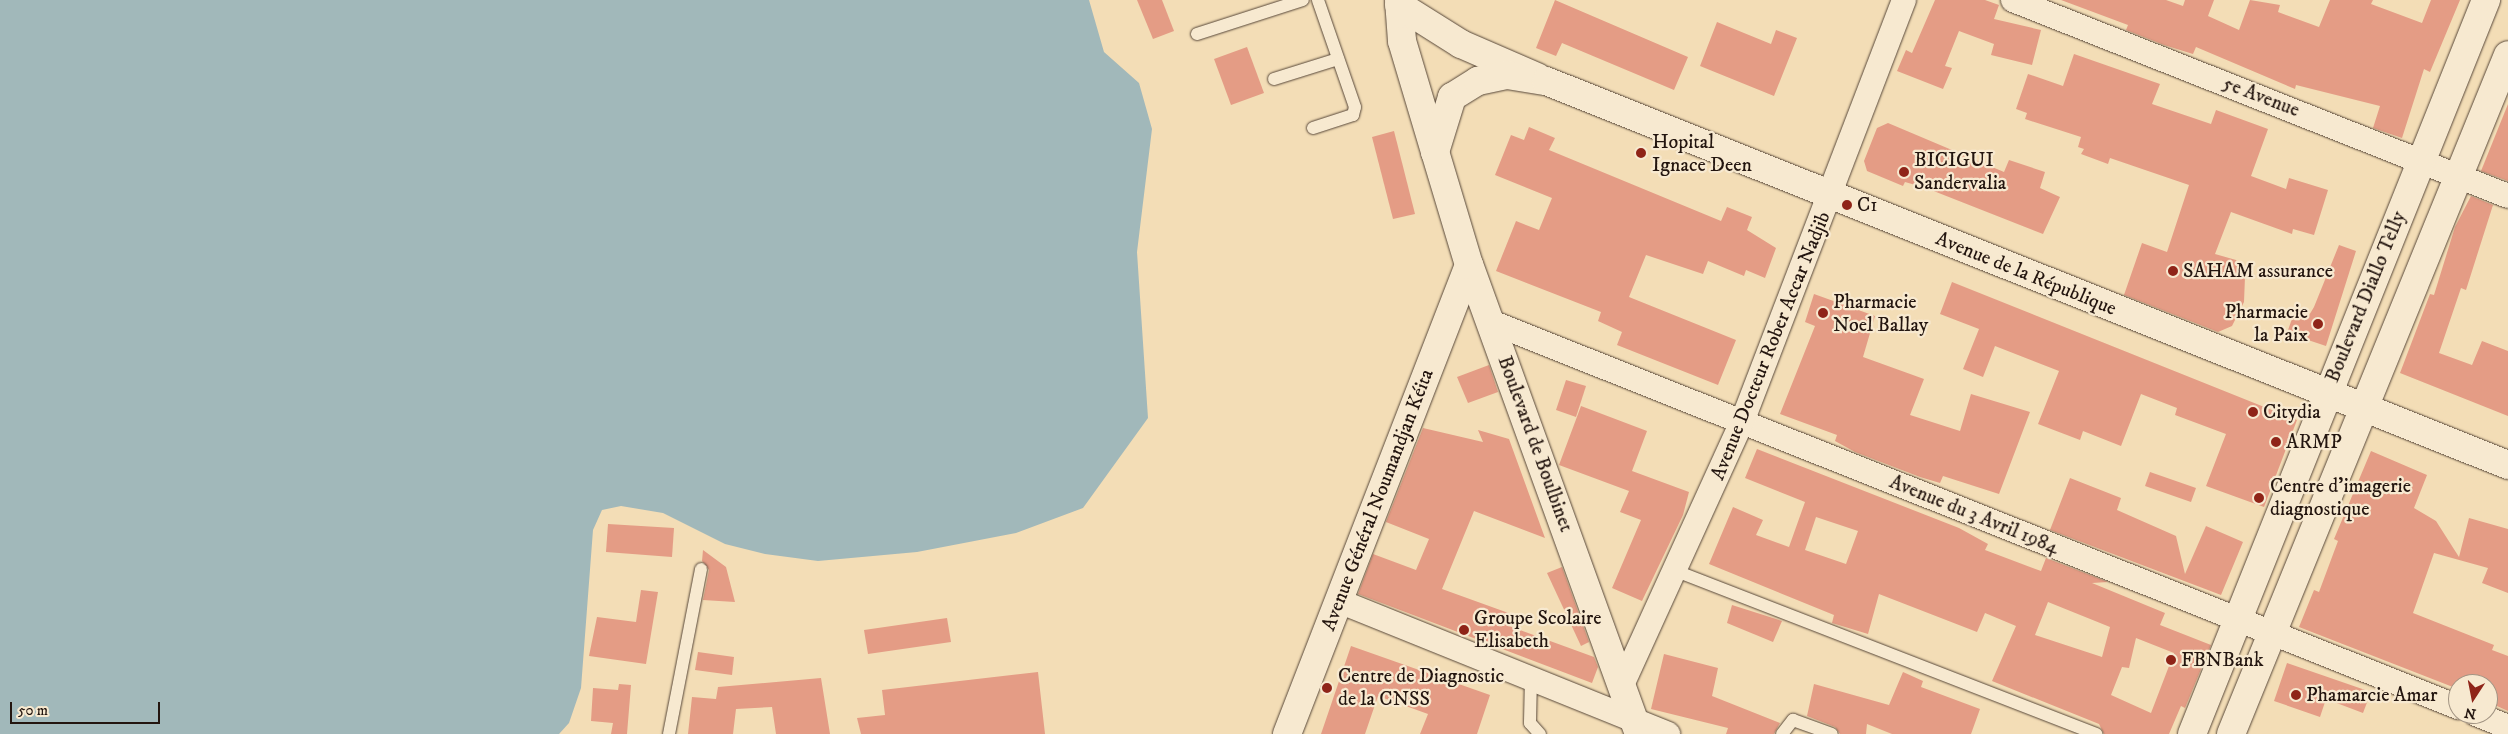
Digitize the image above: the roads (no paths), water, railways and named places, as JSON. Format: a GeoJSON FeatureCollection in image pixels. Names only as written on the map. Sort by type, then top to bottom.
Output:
{"type":"FeatureCollection","features":[{"type":"Feature","properties":{"kind":"main road","name":"Boulevard Diallo Telly"},"geometry":{"type":"LineString","coordinates":[[2192,734],[2326,392],[2486,0]]}},
{"type":"Feature","properties":{"kind":"main road","name":"Avenue de la République"},"geometry":{"type":"LineString","coordinates":[[1399,3],[1461,44],[1546,80],[1831,196],[2508,465]]}},
{"type":"Feature","properties":{"kind":"main road","name":"Boulevard de Boulbinet"},"geometry":{"type":"LineString","coordinates":[[1399,3],[1402,41],[1469,265],[1637,727]]}},
{"type":"Feature","properties":{"kind":"main road","name":"Boulevard Diallo Telly"},"geometry":{"type":"LineString","coordinates":[[2232,734],[2272,633],[2368,408],[2508,54]]}},
{"type":"Feature","properties":{"kind":"main road","name":"Avenue de la République"},"geometry":{"type":"LineString","coordinates":[[1434,152],[1444,113],[1464,87],[1507,75],[1546,80]]}},
{"type":"Feature","properties":{"kind":"main road","name":"Avenue Général Noumandjan Kéita"},"geometry":{"type":"LineString","coordinates":[[1287,734],[1469,265]]}},
{"type":"Feature","properties":{"kind":"street","name":"Avenue Docteur Rober Accar Nadjib"},"geometry":{"type":"LineString","coordinates":[[1622,685],[1676,571],[1742,422],[1831,196],[1904,0]]}},
{"type":"Feature","properties":{"kind":"street","name":"5e Avenue"},"geometry":{"type":"LineString","coordinates":[[2013,0],[2459,174],[2508,196]]}},
{"type":"Feature","properties":{"kind":"street","name":"Avenue du 3 Avril 1984"},"geometry":{"type":"LineString","coordinates":[[1491,322],[2448,703]]}},
{"type":"Feature","properties":{"kind":"street"},"geometry":{"type":"LineString","coordinates":[[1339,601],[1531,678],[1637,727],[1668,734]]}},
{"type":"Feature","properties":{"kind":"lane"},"geometry":{"type":"LineString","coordinates":[[1197,34],[1303,0]]}},
{"type":"Feature","properties":{"kind":"lane"},"geometry":{"type":"LineString","coordinates":[[1312,128],[1353,114],[1355,107],[1318,0]]}},
{"type":"Feature","properties":{"kind":"lane"},"geometry":{"type":"LineString","coordinates":[[1274,79],[1338,59]]}},
{"type":"Feature","properties":{"kind":"lane"},"geometry":{"type":"LineString","coordinates":[[669,734],[701,570]]}},
{"type":"Feature","properties":{"kind":"lane"},"geometry":{"type":"LineString","coordinates":[[1676,571],[2096,734]]}},
{"type":"Feature","properties":{"kind":"lane"},"geometry":{"type":"LineString","coordinates":[[1531,678],[1530,723],[1540,734]]}},
{"type":"Feature","properties":{"kind":"lane"},"geometry":{"type":"LineString","coordinates":[[1782,734],[1793,720],[1832,734]]}},
{"type":"Feature","properties":{"kind":"water"},"geometry":{"type":"Polygon","coordinates":[[[0,0],[1089,0],[1104,52],[1139,83],[1152,129],[1137,252],[1148,418],[1083,508],[1016,533],[917,552],[818,561],[765,554],[725,544],[663,513],[621,506],[602,510],[593,530],[581,688],[569,723],[559,734],[0,734],[0,0]]]}},
{"type":"Feature","properties":{"kind":"place","name":"Hopital Ignace Deen"},"geometry":{"type":"Point","coordinates":[1641,153]}},
{"type":"Feature","properties":{"kind":"place","name":"BICIGUI Sandervalia"},"geometry":{"type":"Point","coordinates":[1904,172]}},
{"type":"Feature","properties":{"kind":"place","name":"C1"},"geometry":{"type":"Point","coordinates":[1847,205]}},
{"type":"Feature","properties":{"kind":"place","name":"SAHAM assurance"},"geometry":{"type":"Point","coordinates":[2173,271]}},
{"type":"Feature","properties":{"kind":"place","name":"Pharmacie Noel Ballay"},"geometry":{"type":"Point","coordinates":[1823,313]}},
{"type":"Feature","properties":{"kind":"place","name":"Pharmacie la Paix"},"geometry":{"type":"Point","coordinates":[2318,324]}},
{"type":"Feature","properties":{"kind":"place","name":"Citydia"},"geometry":{"type":"Point","coordinates":[2253,412]}},
{"type":"Feature","properties":{"kind":"place","name":"ARMP"},"geometry":{"type":"Point","coordinates":[2276,442]}},
{"type":"Feature","properties":{"kind":"place","name":"Centre d'imagerie diagnostique"},"geometry":{"type":"Point","coordinates":[2259,498]}},
{"type":"Feature","properties":{"kind":"place","name":"Groupe Scolaire Elisabeth"},"geometry":{"type":"Point","coordinates":[1464,630]}},
{"type":"Feature","properties":{"kind":"place","name":"FBNBank"},"geometry":{"type":"Point","coordinates":[2171,660]}},
{"type":"Feature","properties":{"kind":"place","name":"Centre de Diagnostic de la CNSS"},"geometry":{"type":"Point","coordinates":[1327,688]}},
{"type":"Feature","properties":{"kind":"place","name":"Phamarcie Amar"},"geometry":{"type":"Point","coordinates":[2296,695]}}]}
